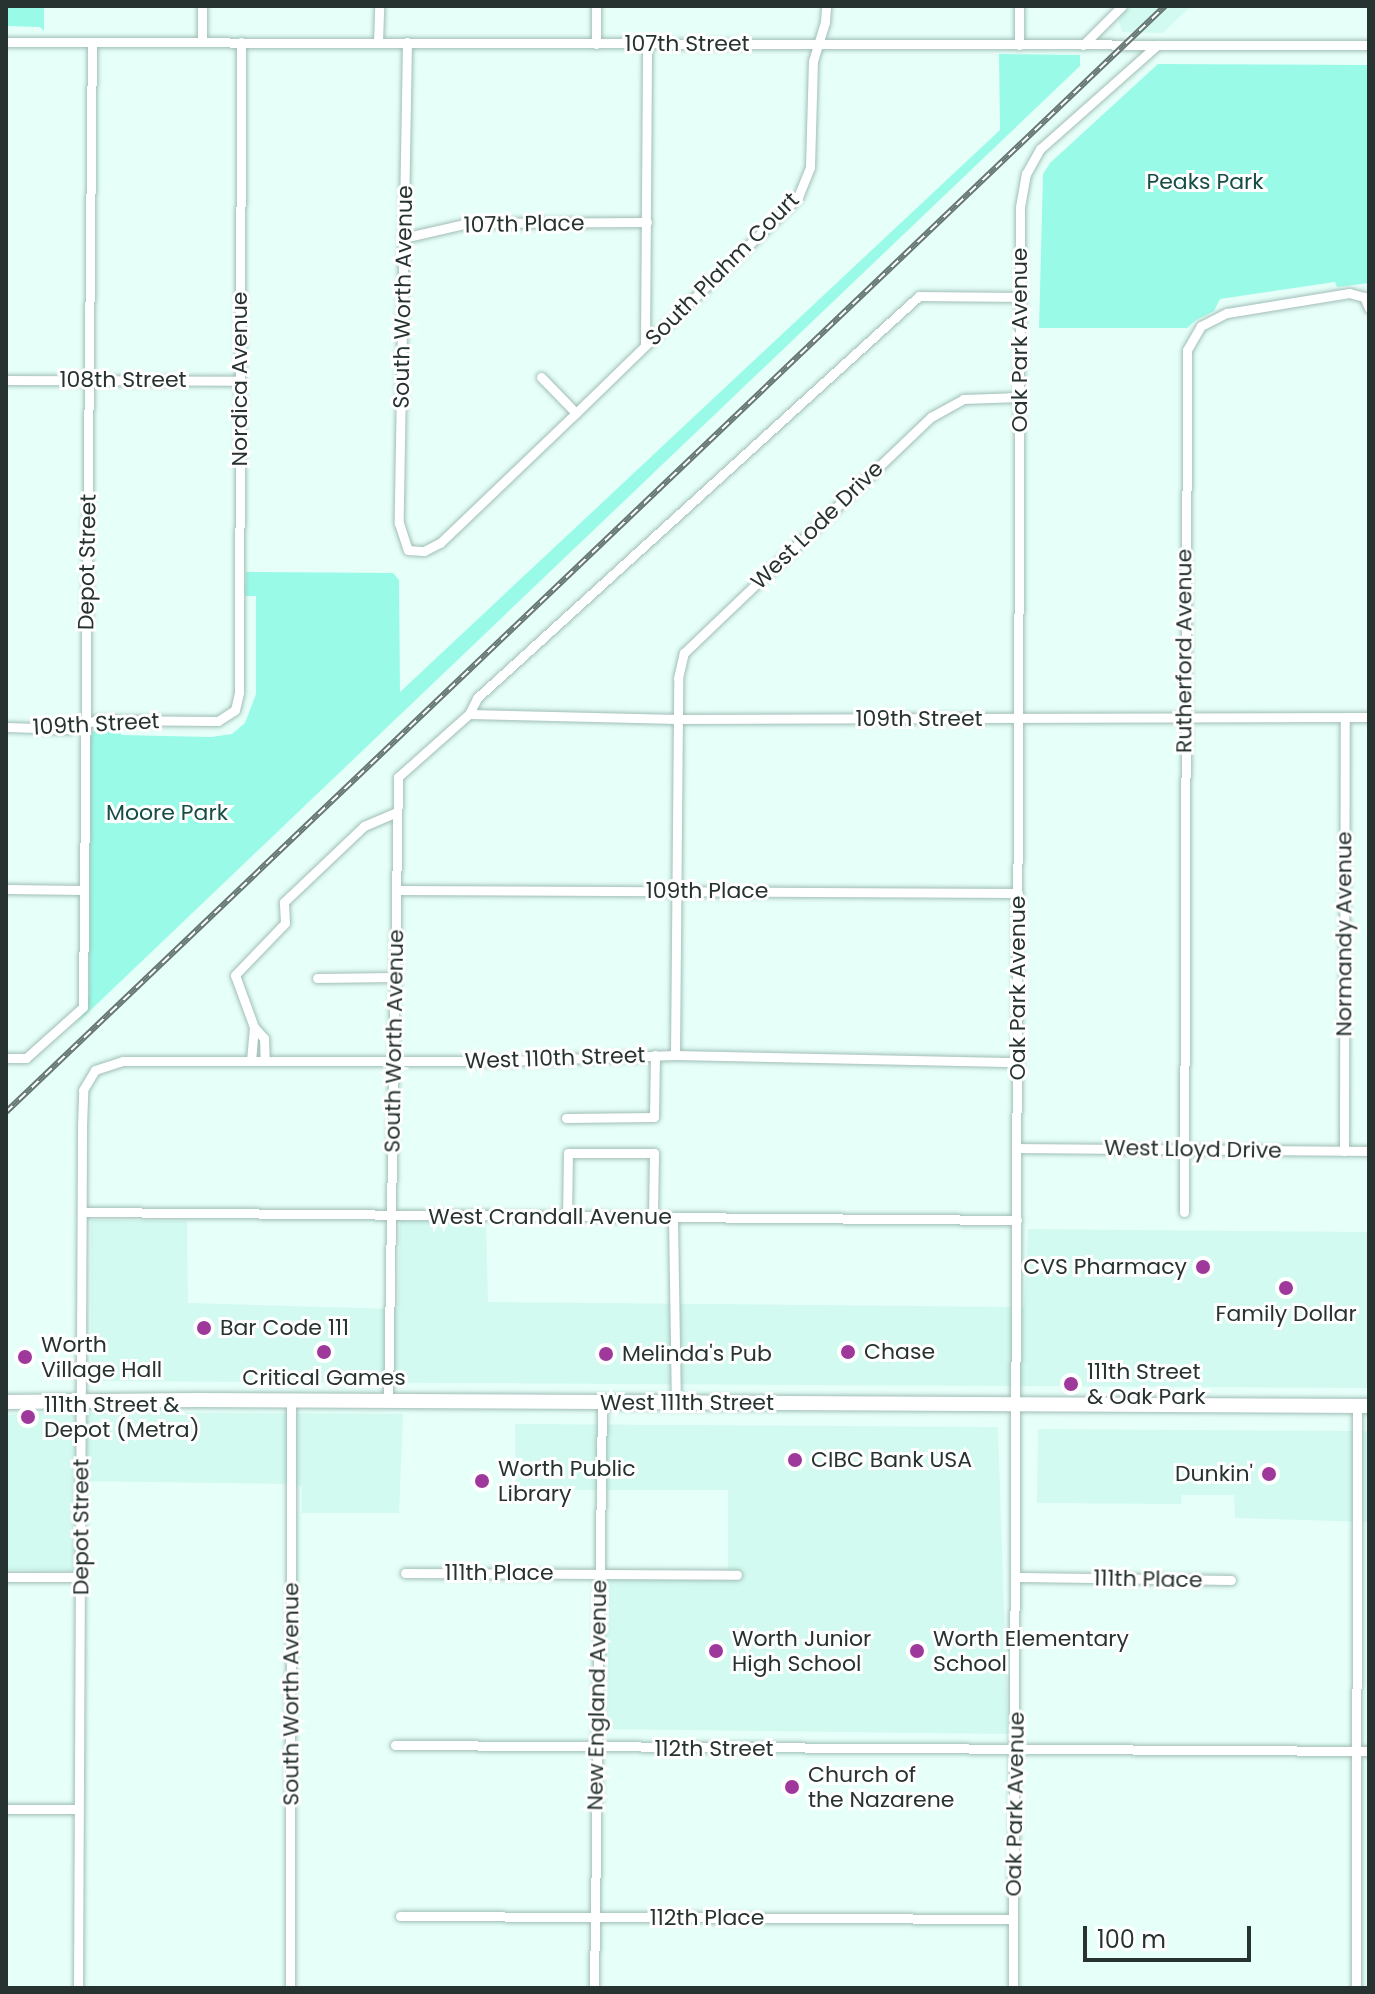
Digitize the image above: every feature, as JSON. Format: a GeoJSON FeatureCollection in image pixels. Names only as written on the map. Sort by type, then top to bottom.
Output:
{"type":"FeatureCollection","features":[{"type":"Feature","properties":{"kind":"main road","name":"West 111th Street"},"geometry":{"type":"LineString","coordinates":[[6,1402],[1363,1406]]}},
{"type":"Feature","properties":{"kind":"street"},"geometry":{"type":"LineString","coordinates":[[202,6],[202,42]]}},
{"type":"Feature","properties":{"kind":"street"},"geometry":{"type":"LineString","coordinates":[[378,42],[379,6]]}},
{"type":"Feature","properties":{"kind":"street"},"geometry":{"type":"LineString","coordinates":[[596,6],[596,44]]}},
{"type":"Feature","properties":{"kind":"street","name":"South Plahm Court"},"geometry":{"type":"LineString","coordinates":[[408,550],[424,551],[440,543],[785,213],[806,183],[812,148],[813,61],[825,22],[826,6]]}},
{"type":"Feature","properties":{"kind":"street"},"geometry":{"type":"LineString","coordinates":[[1019,6],[1019,45]]}},
{"type":"Feature","properties":{"kind":"street"},"geometry":{"type":"LineString","coordinates":[[1083,45],[1122,6]]}},
{"type":"Feature","properties":{"kind":"street","name":"107th Street"},"geometry":{"type":"LineString","coordinates":[[6,42],[1369,45]]}},
{"type":"Feature","properties":{"kind":"street","name":"Depot Street"},"geometry":{"type":"LineString","coordinates":[[6,1058],[26,1058],[83,1007],[92,42]]}},
{"type":"Feature","properties":{"kind":"street","name":"Nordica Avenue"},"geometry":{"type":"LineString","coordinates":[[232,714],[239,692],[241,42]]}},
{"type":"Feature","properties":{"kind":"street","name":"South Worth Avenue"},"geometry":{"type":"LineString","coordinates":[[407,42],[399,523],[408,550]]}},
{"type":"Feature","properties":{"kind":"street"},"geometry":{"type":"LineString","coordinates":[[645,345],[647,44]]}},
{"type":"Feature","properties":{"kind":"street","name":"Oak Park Avenue"},"geometry":{"type":"LineString","coordinates":[[1013,1988],[1020,198],[1032,160],[1157,45]]}},
{"type":"Feature","properties":{"kind":"street","name":"107th Place"},"geometry":{"type":"LineString","coordinates":[[403,238],[469,223],[647,222]]}},
{"type":"Feature","properties":{"kind":"street","name":"Rutherford Avenue"},"geometry":{"type":"LineString","coordinates":[[1184,1212],[1185,363],[1189,343],[1201,326],[1219,315],[1349,293],[1364,297],[1369,308]]}},
{"type":"Feature","properties":{"kind":"street","name":"South Worth Avenue"},"geometry":{"type":"LineString","coordinates":[[388,1401],[398,777],[469,714],[477,698],[919,296],[1020,297]]}},
{"type":"Feature","properties":{"kind":"street"},"geometry":{"type":"LineString","coordinates":[[541,377],[576,413]]}},
{"type":"Feature","properties":{"kind":"street","name":"108th Street"},"geometry":{"type":"LineString","coordinates":[[6,380],[240,381]]}},
{"type":"Feature","properties":{"kind":"street","name":"West Lode Drive"},"geometry":{"type":"LineString","coordinates":[[677,719],[678,678],[684,653],[931,417],[963,399],[1020,397]]}},
{"type":"Feature","properties":{"kind":"street","name":"109th Street"},"geometry":{"type":"LineString","coordinates":[[6,727],[69,729],[97,720],[205,722],[232,714]]}},
{"type":"Feature","properties":{"kind":"street","name":"109th Street"},"geometry":{"type":"LineString","coordinates":[[469,714],[677,719],[1369,717]]}},
{"type":"Feature","properties":{"kind":"street","name":"Normandy Avenue"},"geometry":{"type":"LineString","coordinates":[[1344,1151],[1345,717]]}},
{"type":"Feature","properties":{"kind":"street"},"geometry":{"type":"LineString","coordinates":[[675,1055],[677,719]]}},
{"type":"Feature","properties":{"kind":"street"},"geometry":{"type":"LineString","coordinates":[[265,1061],[264,1038],[254,1027],[235,975],[285,923],[284,902],[364,826],[397,812]]}},
{"type":"Feature","properties":{"kind":"street"},"geometry":{"type":"LineString","coordinates":[[6,889],[83,890]]}},
{"type":"Feature","properties":{"kind":"street","name":"109th Place"},"geometry":{"type":"LineString","coordinates":[[396,890],[1018,893]]}},
{"type":"Feature","properties":{"kind":"street"},"geometry":{"type":"LineString","coordinates":[[317,978],[395,977]]}},
{"type":"Feature","properties":{"kind":"street"},"geometry":{"type":"LineString","coordinates":[[251,1061],[254,1027]]}},
{"type":"Feature","properties":{"kind":"street"},"geometry":{"type":"LineString","coordinates":[[566,1118],[654,1117],[655,1055]]}},
{"type":"Feature","properties":{"kind":"street","name":"West 110th Street"},"geometry":{"type":"LineString","coordinates":[[95,1070],[123,1061],[517,1061],[655,1055],[1018,1062]]}},
{"type":"Feature","properties":{"kind":"street","name":"Depot Street"},"geometry":{"type":"LineString","coordinates":[[78,1988],[83,1090],[95,1070]]}},
{"type":"Feature","properties":{"kind":"street","name":"West Lloyd Drive"},"geometry":{"type":"LineString","coordinates":[[1018,1148],[1369,1151]]}},
{"type":"Feature","properties":{"kind":"street"},"geometry":{"type":"LineString","coordinates":[[567,1217],[568,1153],[654,1153],[653,1218]]}},
{"type":"Feature","properties":{"kind":"street","name":"West Crandall Avenue"},"geometry":{"type":"LineString","coordinates":[[82,1212],[1017,1220]]}},
{"type":"Feature","properties":{"kind":"street"},"geometry":{"type":"LineString","coordinates":[[673,1218],[676,1403]]}},
{"type":"Feature","properties":{"kind":"street","name":"South Worth Avenue"},"geometry":{"type":"LineString","coordinates":[[290,1988],[291,1401]]}},
{"type":"Feature","properties":{"kind":"street","name":"New England Avenue"},"geometry":{"type":"LineString","coordinates":[[594,1988],[602,1402]]}},
{"type":"Feature","properties":{"kind":"street"},"geometry":{"type":"LineString","coordinates":[[1356,1988],[1363,1406]]}},
{"type":"Feature","properties":{"kind":"street","name":"111th Place"},"geometry":{"type":"LineString","coordinates":[[405,1573],[737,1575]]}},
{"type":"Feature","properties":{"kind":"street"},"geometry":{"type":"LineString","coordinates":[[6,1577],[81,1577]]}},
{"type":"Feature","properties":{"kind":"street","name":"111th Place"},"geometry":{"type":"LineString","coordinates":[[1016,1577],[1231,1580]]}},
{"type":"Feature","properties":{"kind":"street","name":"112th Street"},"geometry":{"type":"LineString","coordinates":[[395,1745],[1369,1751]]}},
{"type":"Feature","properties":{"kind":"street"},"geometry":{"type":"LineString","coordinates":[[6,1809],[78,1809]]}},
{"type":"Feature","properties":{"kind":"street","name":"112th Place"},"geometry":{"type":"LineString","coordinates":[[400,1916],[1013,1919]]}},
{"type":"Feature","properties":{"kind":"shaded area"},"geometry":{"type":"Polygon","coordinates":[[[1127,6],[1191,6],[1163,33],[1122,32],[1118,18],[1127,6]]]}},
{"type":"Feature","properties":{"kind":"shaded area"},"geometry":{"type":"Polygon","coordinates":[[[91,1220],[187,1221],[188,1303],[398,1309],[400,1221],[486,1222],[488,1302],[1024,1307],[1028,1229],[1369,1232],[1369,1388],[91,1381],[91,1220]]]}},
{"type":"Feature","properties":{"kind":"shaded area"},"geometry":{"type":"Polygon","coordinates":[[[55,1412],[403,1414],[399,1513],[302,1513],[302,1486],[291,1484],[75,1481],[76,1571],[6,1570],[6,1415],[55,1412]]]}},
{"type":"Feature","properties":{"kind":"shaded area"},"geometry":{"type":"Polygon","coordinates":[[[515,1424],[998,1427],[1008,1734],[601,1729],[603,1571],[728,1573],[728,1490],[516,1490],[515,1424]]]}},
{"type":"Feature","properties":{"kind":"shaded area"},"geometry":{"type":"Polygon","coordinates":[[[1038,1429],[1369,1431],[1369,1522],[1235,1518],[1234,1495],[1182,1495],[1181,1504],[1037,1503],[1038,1429]]]}},
{"type":"Feature","properties":{"kind":"green space"},"geometry":{"type":"Polygon","coordinates":[[[6,6],[44,6],[44,31],[40,27],[6,26],[6,6]]]}},
{"type":"Feature","properties":{"kind":"green space","name":"Moore Park"},"geometry":{"type":"Polygon","coordinates":[[[999,54],[1080,55],[1080,66],[75,1025],[84,1014],[89,994],[90,738],[95,728],[121,726],[121,735],[211,737],[232,734],[245,723],[256,694],[256,596],[245,596],[246,572],[393,573],[399,580],[400,692],[1000,130],[999,54]]]}},
{"type":"Feature","properties":{"kind":"green space","name":"Peaks Park"},"geometry":{"type":"Polygon","coordinates":[[[1158,64],[1369,65],[1369,283],[1337,287],[1335,282],[1220,299],[1214,311],[1187,328],[1039,328],[1043,174],[1050,163],[1158,64]]]}},
{"type":"Feature","properties":{"kind":"railway"},"geometry":{"type":"LineString","coordinates":[[6,1112],[1165,6]]}},
{"type":"Feature","properties":{"kind":"place","name":"CVS Pharmacy"},"geometry":{"type":"Point","coordinates":[1203,1267]}},
{"type":"Feature","properties":{"kind":"place","name":"Family Dollar"},"geometry":{"type":"Point","coordinates":[1286,1288]}},
{"type":"Feature","properties":{"kind":"place","name":"Bar Code 111"},"geometry":{"type":"Point","coordinates":[204,1328]}},
{"type":"Feature","properties":{"kind":"place","name":"Critical Games"},"geometry":{"type":"Point","coordinates":[324,1352]}},
{"type":"Feature","properties":{"kind":"place","name":"Chase"},"geometry":{"type":"Point","coordinates":[848,1352]}},
{"type":"Feature","properties":{"kind":"place","name":"Melinda's Pub"},"geometry":{"type":"Point","coordinates":[606,1354]}},
{"type":"Feature","properties":{"kind":"place","name":"Worth Village Hall"},"geometry":{"type":"Point","coordinates":[25,1357]}},
{"type":"Feature","properties":{"kind":"place","name":"111th Street & Oak Park"},"geometry":{"type":"Point","coordinates":[1071,1384]}},
{"type":"Feature","properties":{"kind":"place","name":"111th Street & Depot (Metra)"},"geometry":{"type":"Point","coordinates":[28,1417]}},
{"type":"Feature","properties":{"kind":"place","name":"CIBC Bank USA"},"geometry":{"type":"Point","coordinates":[795,1460]}},
{"type":"Feature","properties":{"kind":"place","name":"Dunkin'"},"geometry":{"type":"Point","coordinates":[1269,1474]}},
{"type":"Feature","properties":{"kind":"place","name":"Worth Public Library"},"geometry":{"type":"Point","coordinates":[482,1481]}},
{"type":"Feature","properties":{"kind":"place","name":"Worth Junior High School"},"geometry":{"type":"Point","coordinates":[716,1651]}},
{"type":"Feature","properties":{"kind":"place","name":"Worth Elementary School"},"geometry":{"type":"Point","coordinates":[917,1651]}},
{"type":"Feature","properties":{"kind":"place","name":"Church of the Nazarene"},"geometry":{"type":"Point","coordinates":[792,1787]}}]}
